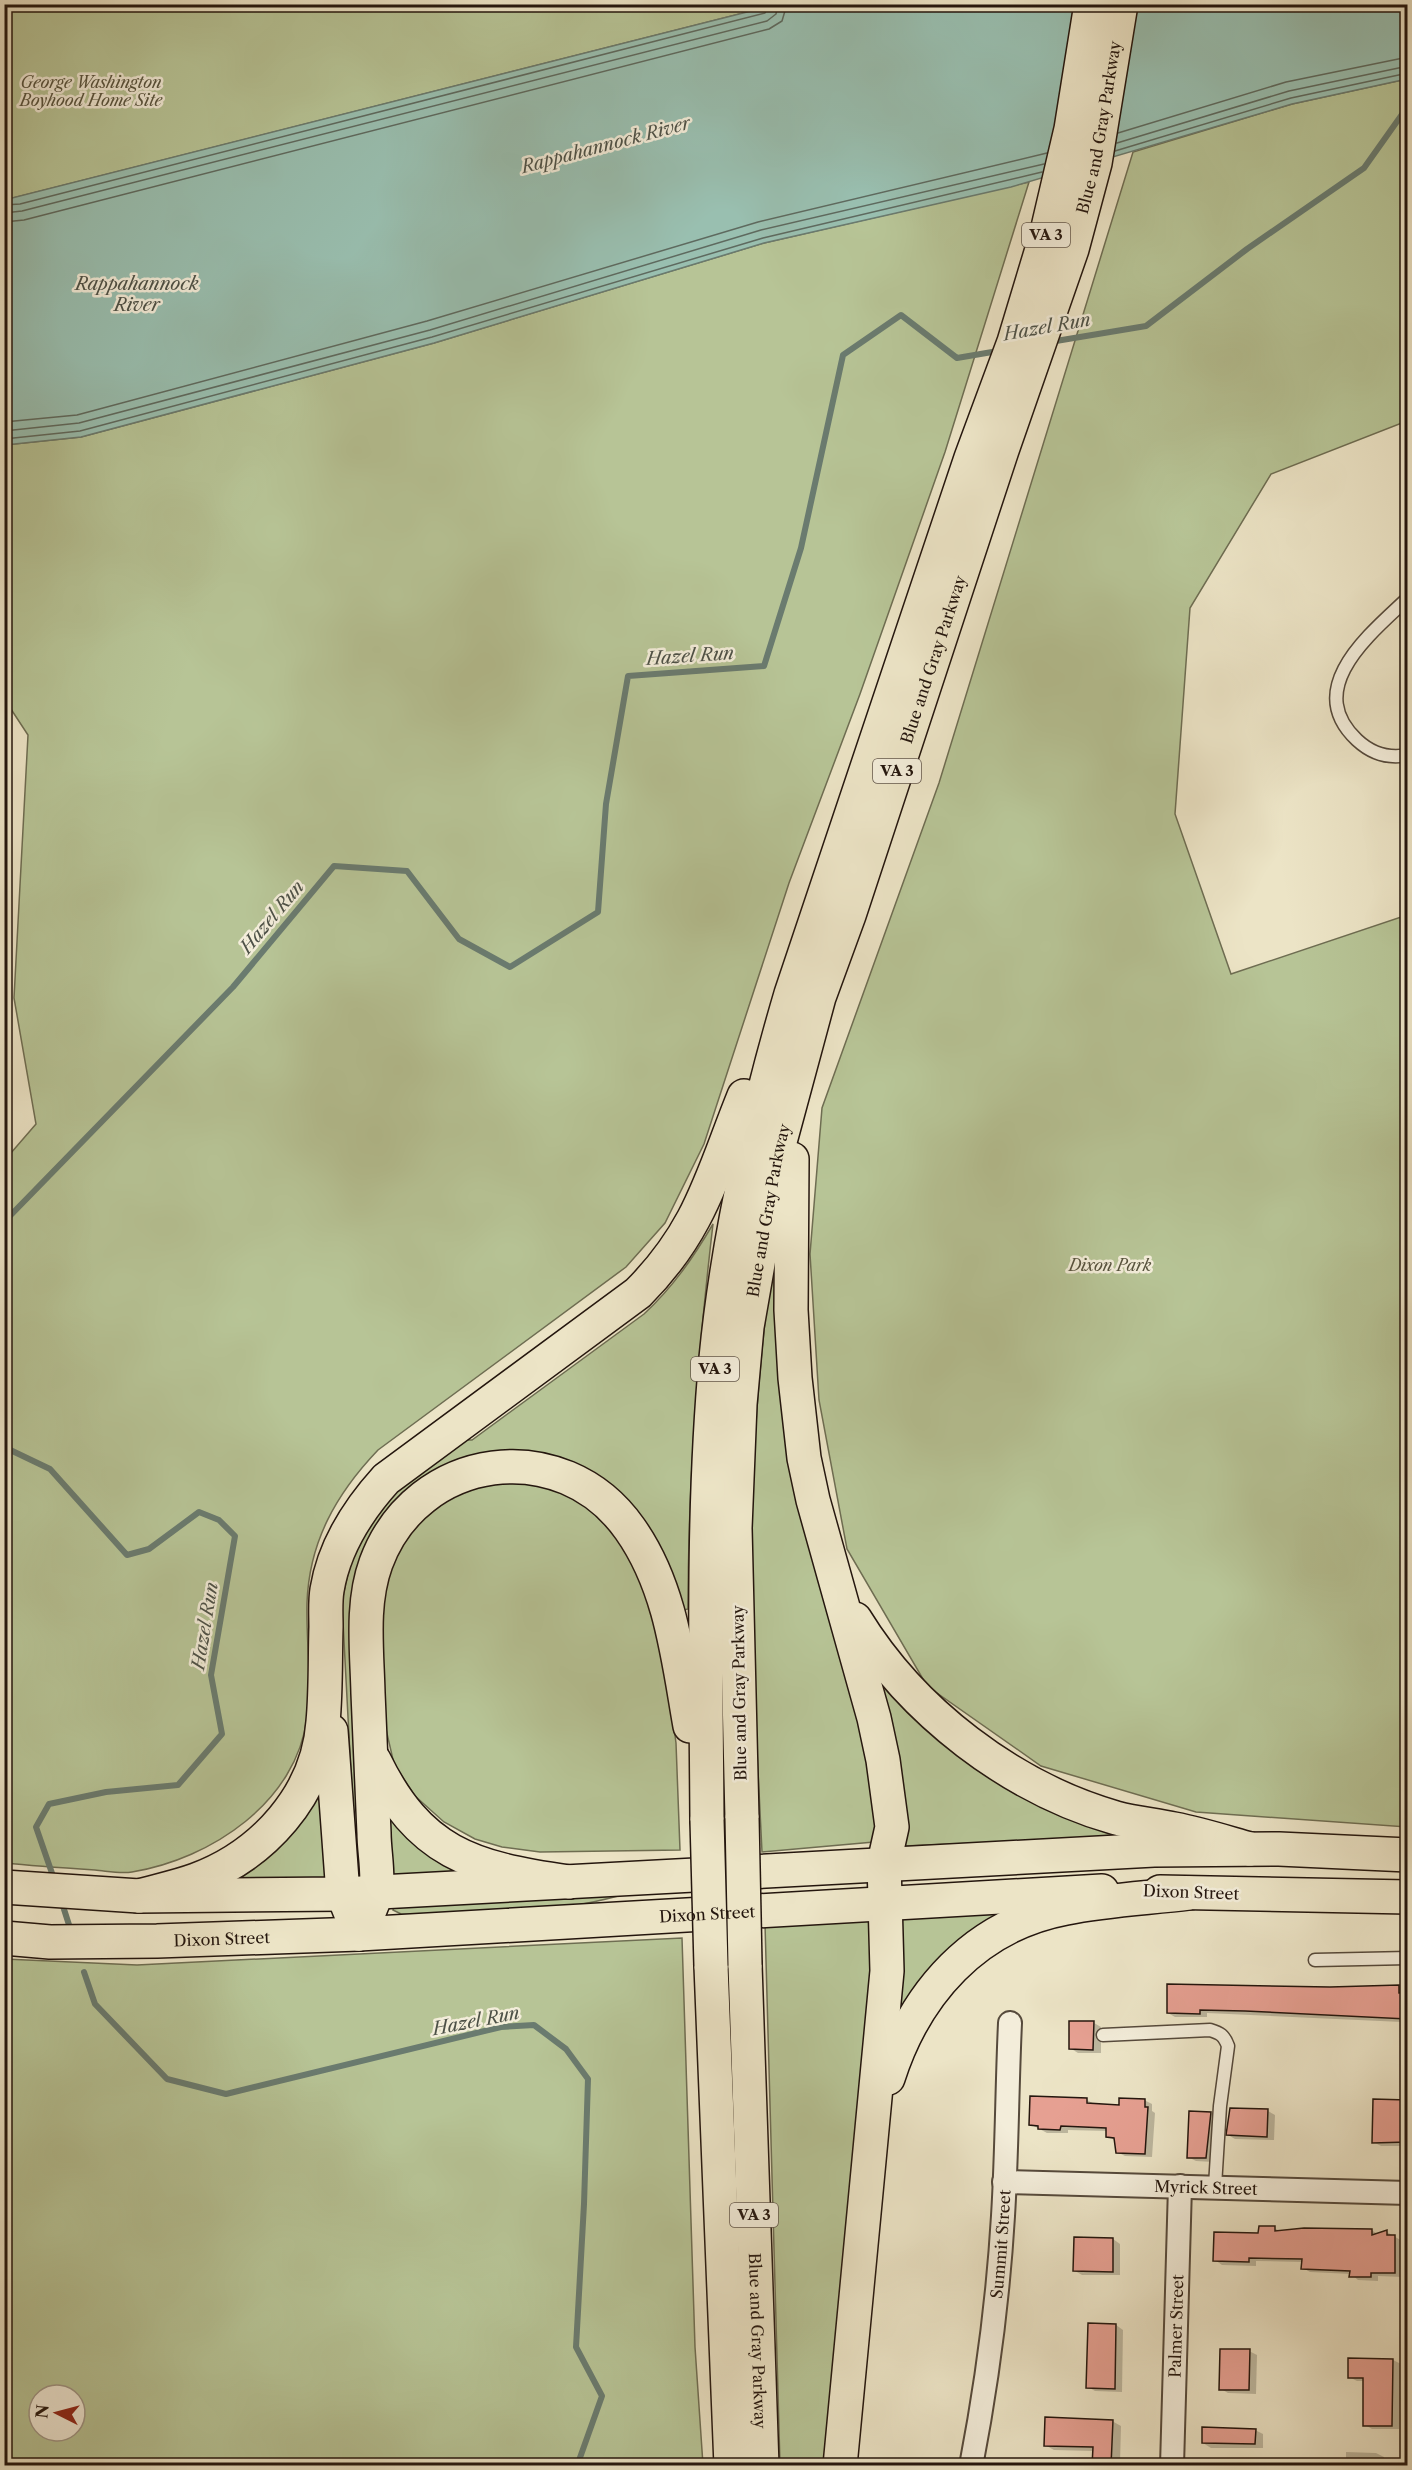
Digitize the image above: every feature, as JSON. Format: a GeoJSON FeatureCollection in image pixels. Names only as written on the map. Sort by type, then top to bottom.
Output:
{"type":"FeatureCollection","features":[{"type":"Feature","properties":{"kind":"main road","name":"Blue and Gray Parkway"},"geometry":{"type":"LineString","coordinates":[[762,2466],[745,1965],[735,1528],[740,1404],[747,1327],[759,1250],[792,1091],[819,997],[849,915],[987,454],[1014,342],[1046,236],[1071,129],[1091,4]]}},
{"type":"Feature","properties":{"kind":"main road","name":"Blue and Gray Parkway"},"geometry":{"type":"LineString","coordinates":[[731,2466],[707,1820],[706,1526],[717,1355],[729,1261],[746,1167],[767,1075],[812,930],[987,454],[1055,305],[1095,163],[1121,4]]}},
{"type":"Feature","properties":{"kind":"main road"},"geometry":{"type":"LineString","coordinates":[[139,1896],[197,1880],[229,1863],[273,1831],[295,1804],[309,1779],[319,1752],[323,1724],[327,1591],[337,1554],[350,1525],[368,1498],[386,1479],[628,1301],[660,1272],[682,1242],[700,1209],[812,930]]}},
{"type":"Feature","properties":{"kind":"main road"},"geometry":{"type":"LineString","coordinates":[[792,1091],[791,1310],[795,1378],[804,1458],[813,1500],[884,1760],[892,1827],[884,1863],[887,1971],[840,2466]]}},
{"type":"Feature","properties":{"kind":"main road"},"geometry":{"type":"LineString","coordinates":[[359,1934],[376,1892],[366,1615],[373,1574],[389,1535],[404,1514],[446,1481],[470,1471],[496,1466],[524,1467],[551,1473],[601,1498],[618,1513],[647,1557],[662,1591],[673,1627],[707,1820]]}},
{"type":"Feature","properties":{"kind":"main road"},"geometry":{"type":"LineString","coordinates":[[838,1591],[882,1656],[914,1693],[949,1727],[1012,1772],[1075,1804],[1117,1818],[1177,1829],[1250,1849]]}},
{"type":"Feature","properties":{"kind":"main road"},"geometry":{"type":"LineString","coordinates":[[325,1679],[343,1894],[359,1934]]}},
{"type":"Feature","properties":{"kind":"main road"},"geometry":{"type":"LineString","coordinates":[[371,1753],[389,1791],[405,1814],[420,1830],[448,1850],[489,1866],[533,1877],[569,1882]]}},
{"type":"Feature","properties":{"kind":"main road"},"geometry":{"type":"LineString","coordinates":[[4,1887],[139,1896],[343,1894],[1154,1850],[1250,1849],[1407,1855]]}},
{"type":"Feature","properties":{"kind":"main road","name":"Dixon Street"},"geometry":{"type":"LineString","coordinates":[[4,1938],[50,1942],[157,1941],[359,1934],[1117,1890],[1407,1898]]}},
{"type":"Feature","properties":{"kind":"main road"},"geometry":{"type":"LineString","coordinates":[[873,2135],[891,2069],[908,2030],[933,1986],[970,1949],[1010,1926],[1040,1914],[1066,1908],[1189,1893]]}},
{"type":"Feature","properties":{"kind":"street","name":"Summit Street"},"geometry":{"type":"LineString","coordinates":[[971,2466],[985,2395],[995,2313],[1004,2182],[1010,2023]]}},
{"type":"Feature","properties":{"kind":"street","name":"Myrick Street"},"geometry":{"type":"LineString","coordinates":[[1004,2182],[1407,2193]]}},
{"type":"Feature","properties":{"kind":"street","name":"Palmer Street"},"geometry":{"type":"LineString","coordinates":[[1172,2466],[1180,2186]]}},
{"type":"Feature","properties":{"kind":"lane"},"geometry":{"type":"LineString","coordinates":[[1407,598],[1346,661],[1339,680],[1337,704],[1343,727],[1365,748],[1393,758],[1407,754]]}},
{"type":"Feature","properties":{"kind":"lane"},"geometry":{"type":"LineString","coordinates":[[1315,1960],[1407,1958]]}},
{"type":"Feature","properties":{"kind":"lane"},"geometry":{"type":"LineString","coordinates":[[1103,2035],[1210,2030],[1220,2033],[1225,2038],[1228,2046],[1215,2187]]}},
{"type":"Feature","properties":{"kind":"green space","name":"George Washington Boyhood Home Site"},"geometry":{"type":"Polygon","coordinates":[[[4,5],[775,5],[5,200],[4,5]]]}},
{"type":"Feature","properties":{"kind":"green space","name":"Dixon Park"},"geometry":{"type":"Polygon","coordinates":[[[1407,79],[1407,421],[1271,474],[1190,608],[1175,814],[1231,974],[1407,915],[1407,1827],[1196,1812],[1041,1766],[927,1686],[847,1549],[819,1400],[810,1254],[822,1108],[939,783],[1133,152],[1292,104],[1407,79]]]}},
{"type":"Feature","properties":{"kind":"green space"},"geometry":{"type":"Polygon","coordinates":[[[1029,182],[945,452],[860,694],[789,883],[704,1144],[665,1223],[626,1267],[378,1450],[349,1484],[319,1539],[309,1581],[307,1603],[308,1703],[300,1748],[287,1775],[268,1800],[245,1822],[219,1840],[162,1865],[123,1873],[5,1863],[4,1161],[36,1124],[14,998],[28,735],[5,700],[5,445],[81,437],[434,343],[764,243],[1029,182]]]}},
{"type":"Feature","properties":{"kind":"green space"},"geometry":{"type":"Polygon","coordinates":[[[713,1224],[695,1416],[688,1609],[677,1612],[662,1565],[524,1458],[386,1521],[361,1878],[356,1869],[342,1603],[348,1573],[358,1545],[381,1507],[408,1480],[466,1440],[472,1440],[644,1314],[682,1272],[713,1224]]]}},
{"type":"Feature","properties":{"kind":"green space"},"geometry":{"type":"Polygon","coordinates":[[[771,1270],[780,1271],[862,1716],[881,1835],[874,1842],[762,1852],[753,1650],[751,1529],[753,1464],[771,1270]]]}},
{"type":"Feature","properties":{"kind":"green space"},"geometry":{"type":"Polygon","coordinates":[[[525,1473],[605,1513],[643,1579],[667,1675],[676,1743],[680,1850],[540,1852],[502,1847],[475,1839],[444,1822],[415,1796],[394,1764],[385,1725],[378,1630],[386,1573],[419,1517],[470,1483],[525,1473]]]}},
{"type":"Feature","properties":{"kind":"green space"},"geometry":{"type":"Polygon","coordinates":[[[862,1648],[888,1684],[1145,1836],[904,1846],[862,1648]]]}},
{"type":"Feature","properties":{"kind":"green space"},"geometry":{"type":"Polygon","coordinates":[[[323,1774],[328,1883],[218,1881],[323,1774]]]}},
{"type":"Feature","properties":{"kind":"green space"},"geometry":{"type":"Polygon","coordinates":[[[386,1813],[476,1873],[391,1879],[386,1813]]]}},
{"type":"Feature","properties":{"kind":"green space"},"geometry":{"type":"Polygon","coordinates":[[[618,1891],[618,1896],[538,1911],[455,1915],[401,1914],[393,1910],[394,1906],[618,1891]]]}},
{"type":"Feature","properties":{"kind":"green space"},"geometry":{"type":"Polygon","coordinates":[[[1018,1907],[900,2012],[897,1917],[1018,1907]]]}},
{"type":"Feature","properties":{"kind":"green space"},"geometry":{"type":"Polygon","coordinates":[[[875,1917],[877,1922],[827,2465],[780,2465],[765,1924],[875,1917]]]}},
{"type":"Feature","properties":{"kind":"green space"},"geometry":{"type":"Polygon","coordinates":[[[682,1938],[695,2347],[703,2465],[5,2465],[5,1959],[137,1965],[682,1938]]]}},
{"type":"Feature","properties":{"kind":"water","name":"Rappahannock River"},"geometry":{"type":"Polygon","coordinates":[[[775,5],[1407,5],[1407,79],[1292,104],[1011,187],[764,243],[434,343],[81,437],[5,445],[4,200],[775,5]]]}},
{"type":"Feature","properties":{"kind":"building"},"geometry":{"type":"Polygon","coordinates":[[[1167,1984],[1330,1987],[1399,1985],[1399,1993],[1407,1992],[1407,2019],[1245,2011],[1200,2010],[1200,2014],[1167,2013],[1167,1984]]]}},
{"type":"Feature","properties":{"kind":"building"},"geometry":{"type":"Polygon","coordinates":[[[1069,2021],[1094,2021],[1093,2050],[1069,2049],[1069,2021]]]}},
{"type":"Feature","properties":{"kind":"building"},"geometry":{"type":"Polygon","coordinates":[[[1030,2096],[1087,2098],[1087,2103],[1119,2105],[1119,2098],[1145,2099],[1145,2107],[1148,2107],[1145,2154],[1116,2153],[1114,2138],[1106,2137],[1106,2128],[1061,2126],[1060,2130],[1038,2129],[1038,2126],[1029,2125],[1030,2096]]]}},
{"type":"Feature","properties":{"kind":"building"},"geometry":{"type":"Polygon","coordinates":[[[1373,2099],[1407,2100],[1407,2142],[1372,2143],[1373,2099]]]}},
{"type":"Feature","properties":{"kind":"building"},"geometry":{"type":"Polygon","coordinates":[[[1230,2108],[1268,2109],[1267,2137],[1226,2135],[1230,2108]]]}},
{"type":"Feature","properties":{"kind":"building"},"geometry":{"type":"Polygon","coordinates":[[[1189,2111],[1211,2112],[1206,2158],[1187,2158],[1189,2111]]]}},
{"type":"Feature","properties":{"kind":"building"},"geometry":{"type":"Polygon","coordinates":[[[1259,2226],[1275,2226],[1275,2231],[1304,2228],[1372,2229],[1372,2235],[1387,2230],[1387,2235],[1395,2235],[1395,2273],[1371,2273],[1371,2277],[1349,2277],[1350,2271],[1301,2269],[1302,2259],[1249,2258],[1249,2262],[1213,2261],[1214,2232],[1258,2233],[1259,2226]]]}},
{"type":"Feature","properties":{"kind":"building"},"geometry":{"type":"Polygon","coordinates":[[[1074,2237],[1113,2238],[1113,2272],[1073,2271],[1074,2237]]]}},
{"type":"Feature","properties":{"kind":"building"},"geometry":{"type":"Polygon","coordinates":[[[1088,2323],[1116,2324],[1115,2389],[1086,2388],[1088,2323]]]}},
{"type":"Feature","properties":{"kind":"building"},"geometry":{"type":"Polygon","coordinates":[[[1220,2349],[1250,2349],[1249,2390],[1219,2390],[1220,2349]]]}},
{"type":"Feature","properties":{"kind":"building"},"geometry":{"type":"Polygon","coordinates":[[[1348,2358],[1393,2359],[1392,2426],[1363,2426],[1363,2378],[1348,2378],[1348,2358]]]}},
{"type":"Feature","properties":{"kind":"building"},"geometry":{"type":"Polygon","coordinates":[[[1045,2417],[1113,2420],[1111,2466],[1092,2466],[1093,2447],[1044,2446],[1045,2417]]]}},
{"type":"Feature","properties":{"kind":"building"},"geometry":{"type":"Polygon","coordinates":[[[1202,2427],[1256,2429],[1255,2444],[1202,2443],[1202,2427]]]}},
{"type":"Feature","properties":{"kind":"waterway","name":"Hazel Run"},"geometry":{"type":"LineString","coordinates":[[1050,342],[1146,326],[1247,249],[1364,168],[1408,106]]}},
{"type":"Feature","properties":{"kind":"waterway","name":"Hazel Run"},"geometry":{"type":"LineString","coordinates":[[4,1222],[233,987],[334,866],[407,871],[459,939],[510,967],[598,912],[606,804],[628,676],[764,666],[801,548],[843,355],[901,315],[957,358],[998,351]]}},
{"type":"Feature","properties":{"kind":"waterway","name":"Hazel Run"},"geometry":{"type":"LineString","coordinates":[[4,1447],[50,1469],[127,1555],[149,1549],[199,1512],[219,1520],[235,1536],[211,1675],[222,1734],[178,1785],[106,1792],[49,1804],[36,1827],[54,1879]]}},
{"type":"Feature","properties":{"kind":"waterway","name":"Hazel Run"},"geometry":{"type":"LineString","coordinates":[[61,1900],[71,1931]]}},
{"type":"Feature","properties":{"kind":"waterway","name":"Hazel Run"},"geometry":{"type":"LineString","coordinates":[[84,1972],[95,2004],[167,2079],[226,2094],[501,2027],[534,2025],[566,2049],[588,2079],[576,2347],[602,2396],[577,2466]]}}]}
